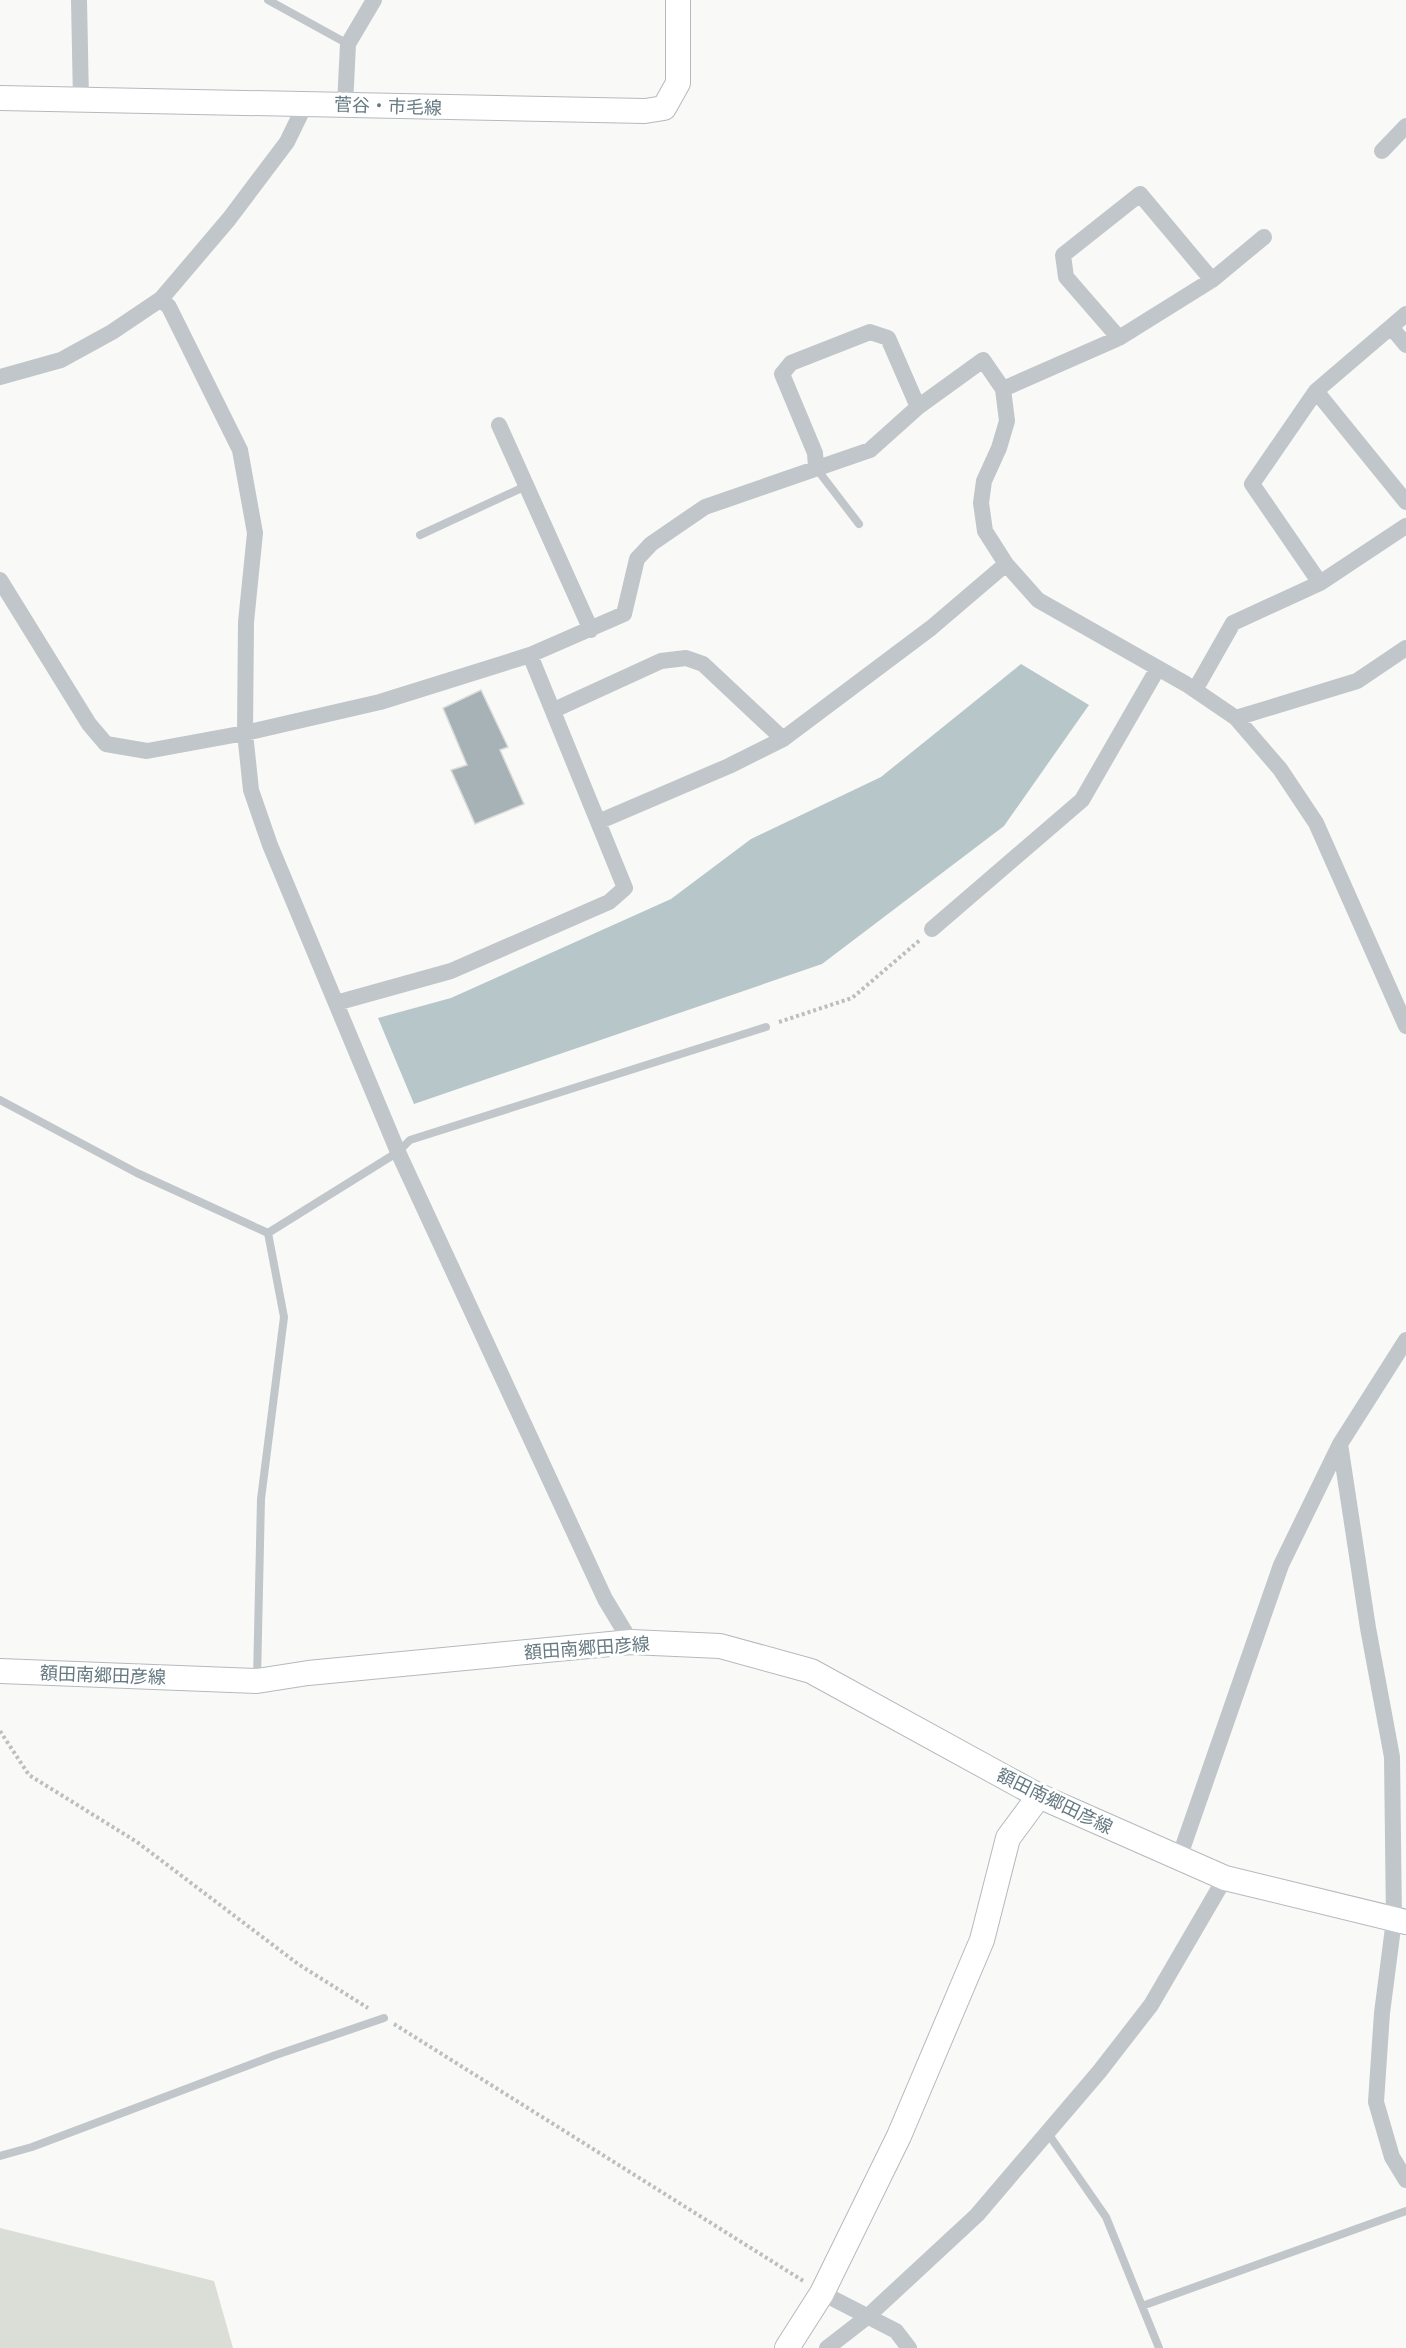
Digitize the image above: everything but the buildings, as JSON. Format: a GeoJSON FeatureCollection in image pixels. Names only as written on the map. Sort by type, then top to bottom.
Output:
{"type":"FeatureCollection","features":[{"type":"Feature","properties":{"kind":"main road","name":"菅谷・市毛線"},"geometry":{"type":"LineString","coordinates":[[0,98],[645,111],[664,108],[678,83],[678,0]]}},
{"type":"Feature","properties":{"kind":"main road","name":"額田南郷田彦線"},"geometry":{"type":"LineString","coordinates":[[0,1671],[257,1681],[308,1673],[631,1641],[720,1646],[810,1671],[1039,1796],[1225,1878],[1400,1921]]}},
{"type":"Feature","properties":{"kind":"main road"},"geometry":{"type":"LineString","coordinates":[[787,2348],[822,2293],[899,2136],[982,1940],[1008,1838],[1039,1796]]}},
{"type":"Feature","properties":{"kind":"street"},"geometry":{"type":"LineString","coordinates":[[79,0],[81,100]]}},
{"type":"Feature","properties":{"kind":"street"},"geometry":{"type":"LineString","coordinates":[[345,105],[348,44],[374,0]]}},
{"type":"Feature","properties":{"kind":"street"},"geometry":{"type":"LineString","coordinates":[[0,377],[61,360],[112,332],[161,299],[230,219],[287,142],[306,103]]}},
{"type":"Feature","properties":{"kind":"street"},"geometry":{"type":"LineString","coordinates":[[1382,151],[1406,126]]}},
{"type":"Feature","properties":{"kind":"street"},"geometry":{"type":"LineString","coordinates":[[1119,338],[1066,277],[1063,255],[1140,194],[1212,280]]}},
{"type":"Feature","properties":{"kind":"street"},"geometry":{"type":"LineString","coordinates":[[1003,389],[1119,338],[1212,280],[1264,237]]}},
{"type":"Feature","properties":{"kind":"street"},"geometry":{"type":"LineString","coordinates":[[161,299],[169,307],[240,450],[255,533],[246,622],[245,733],[251,790],[270,845],[398,1152],[605,1599],[631,1641]]}},
{"type":"Feature","properties":{"kind":"street"},"geometry":{"type":"LineString","coordinates":[[1320,583],[1252,484],[1316,391],[1406,314]]}},
{"type":"Feature","properties":{"kind":"street"},"geometry":{"type":"LineString","coordinates":[[1391,327],[1406,345]]}},
{"type":"Feature","properties":{"kind":"street"},"geometry":{"type":"LineString","coordinates":[[816,467],[816,453],[782,374],[791,363],[870,332],[888,338],[918,407]]}},
{"type":"Feature","properties":{"kind":"street"},"geometry":{"type":"LineString","coordinates":[[0,580],[89,724],[106,744],[147,751],[245,733],[380,702],[530,655],[624,614],[637,559],[651,544],[705,507],[870,450],[918,407],[983,360],[1003,389],[1007,421],[999,448],[984,481],[981,503],[984,531],[1006,564],[1038,600],[1195,690],[1236,718],[1280,768],[1316,823],[1406,1026]]}},
{"type":"Feature","properties":{"kind":"street"},"geometry":{"type":"LineString","coordinates":[[1316,391],[1406,502]]}},
{"type":"Feature","properties":{"kind":"street"},"geometry":{"type":"LineString","coordinates":[[499,425],[591,630]]}},
{"type":"Feature","properties":{"kind":"street"},"geometry":{"type":"LineString","coordinates":[[1195,690],[1233,622],[1320,583],[1406,526]]}},
{"type":"Feature","properties":{"kind":"street"},"geometry":{"type":"LineString","coordinates":[[598,822],[729,766],[783,739],[922,635],[1006,564]]}},
{"type":"Feature","properties":{"kind":"street"},"geometry":{"type":"LineString","coordinates":[[1236,718],[1357,681],[1406,648]]}},
{"type":"Feature","properties":{"kind":"street"},"geometry":{"type":"LineString","coordinates":[[336,1003],[451,971],[609,902],[625,888],[530,655]]}},
{"type":"Feature","properties":{"kind":"street"},"geometry":{"type":"LineString","coordinates":[[554,710],[661,661],[686,658],[703,664],[783,739]]}},
{"type":"Feature","properties":{"kind":"street"},"geometry":{"type":"LineString","coordinates":[[932,929],[1082,800],[1158,668]]}},
{"type":"Feature","properties":{"kind":"street"},"geometry":{"type":"LineString","coordinates":[[1179,1858],[1281,1565],[1340,1444],[1406,1340]]}},
{"type":"Feature","properties":{"kind":"street"},"geometry":{"type":"LineString","coordinates":[[1340,1444],[1368,1628],[1392,1757],[1400,1921],[1382,2013],[1376,2102],[1392,2157],[1406,2180]]}},
{"type":"Feature","properties":{"kind":"street"},"geometry":{"type":"LineString","coordinates":[[827,2348],[867,2317],[977,2215],[1099,2072],[1151,2005],[1225,1878]]}},
{"type":"Feature","properties":{"kind":"street"},"geometry":{"type":"LineString","coordinates":[[822,2293],[896,2331],[909,2348]]}},
{"type":"Feature","properties":{"kind":"lane"},"geometry":{"type":"LineString","coordinates":[[268,0],[348,44]]}},
{"type":"Feature","properties":{"kind":"lane"},"geometry":{"type":"LineString","coordinates":[[816,467],[859,524]]}},
{"type":"Feature","properties":{"kind":"lane"},"geometry":{"type":"LineString","coordinates":[[420,535],[526,486]]}},
{"type":"Feature","properties":{"kind":"lane"},"geometry":{"type":"LineString","coordinates":[[268,1233],[398,1152],[410,1140],[766,1027]]}},
{"type":"Feature","properties":{"kind":"lane"},"geometry":{"type":"LineString","coordinates":[[0,1100],[137,1173],[268,1233]]}},
{"type":"Feature","properties":{"kind":"lane"},"geometry":{"type":"LineString","coordinates":[[257,1681],[261,1499],[284,1317],[268,1233]]}},
{"type":"Feature","properties":{"kind":"lane"},"geometry":{"type":"LineString","coordinates":[[0,2156],[32,2147],[273,2056],[384,2018]]}},
{"type":"Feature","properties":{"kind":"lane"},"geometry":{"type":"LineString","coordinates":[[1047,2132],[1106,2217],[1159,2348]]}},
{"type":"Feature","properties":{"kind":"lane"},"geometry":{"type":"LineString","coordinates":[[1142,2306],[1406,2211]]}},
{"type":"Feature","properties":{"kind":"path"},"geometry":{"type":"LineString","coordinates":[[766,1027],[852,998],[932,929]]}},
{"type":"Feature","properties":{"kind":"path"},"geometry":{"type":"LineString","coordinates":[[0,1731],[29,1775],[136,1842],[298,1964],[822,2293]]}},
{"type":"Feature","properties":{"kind":"shaded area"},"geometry":{"type":"Polygon","coordinates":[[[1021,664],[1089,705],[1004,826],[822,964],[414,1104],[378,1018],[451,998],[671,899],[751,839],[881,777],[1021,664]]]}},
{"type":"Feature","properties":{"kind":"shaded area"},"geometry":{"type":"Polygon","coordinates":[[[0,2228],[214,2281],[233,2348],[0,2348],[0,2228]]]}}]}
